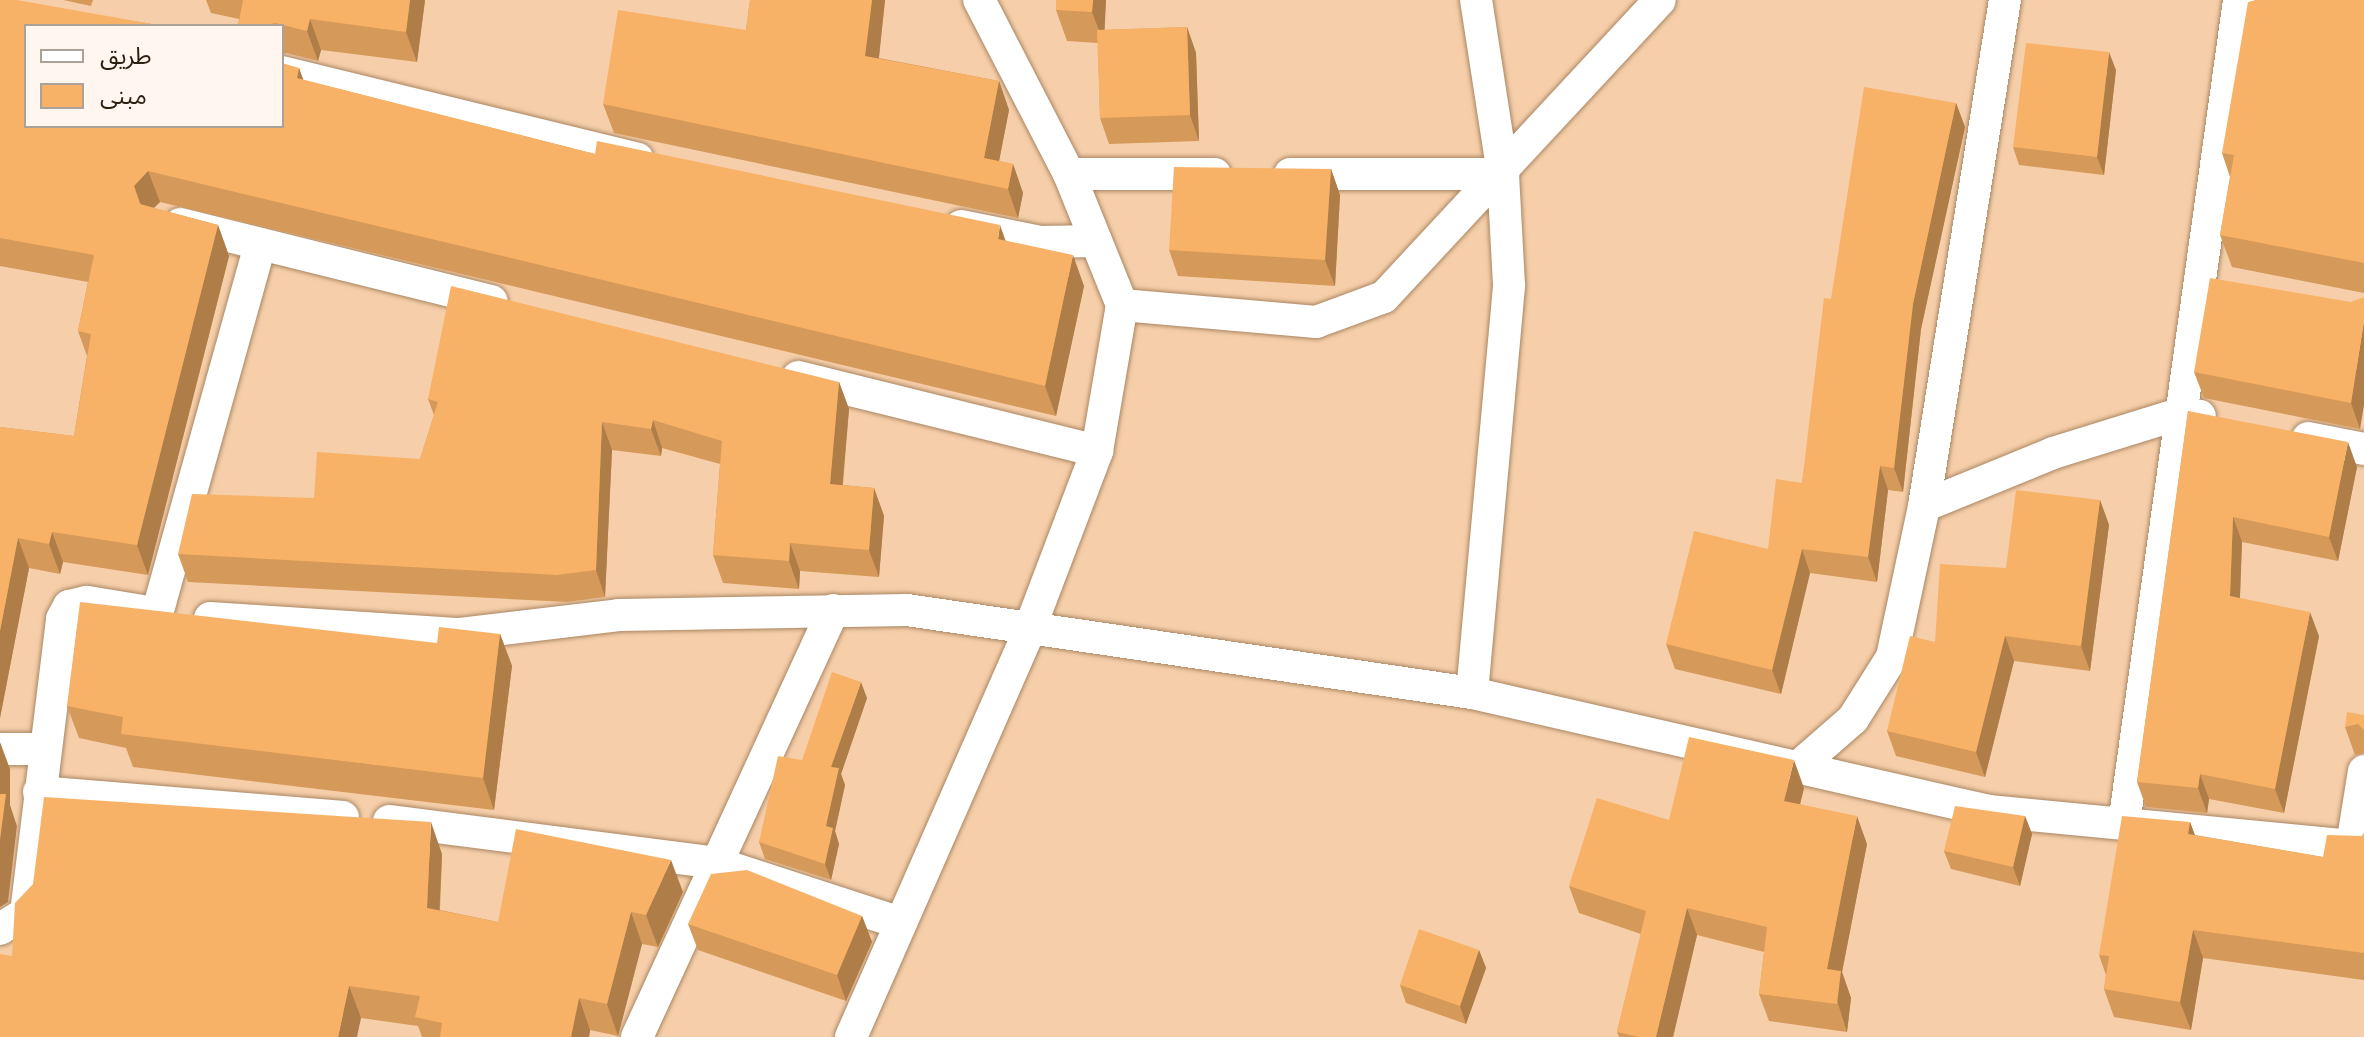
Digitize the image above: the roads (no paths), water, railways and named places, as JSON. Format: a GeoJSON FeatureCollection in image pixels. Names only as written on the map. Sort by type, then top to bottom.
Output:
{"type":"FeatureCollection","features":[{"type":"Feature","properties":{"kind":"street"},"geometry":{"type":"LineString","coordinates":[[851,1037],[1028,633],[1097,451],[1122,305],[1069,174],[979,0]]}},
{"type":"Feature","properties":{"kind":"street"},"geometry":{"type":"LineString","coordinates":[[1472,693],[1509,285],[1503,174],[1476,0]]}},
{"type":"Feature","properties":{"kind":"street"},"geometry":{"type":"LineString","coordinates":[[1122,305],[1316,322],[1350,315],[1384,297],[1503,174],[1660,0]]}},
{"type":"Feature","properties":{"kind":"street"},"geometry":{"type":"LineString","coordinates":[[1798,767],[1853,719],[1892,657],[1924,506],[2005,0]]}},
{"type":"Feature","properties":{"kind":"street"},"geometry":{"type":"LineString","coordinates":[[2124,824],[2182,413],[2215,283],[2239,0]]}},
{"type":"Feature","properties":{"kind":"street"},"geometry":{"type":"LineString","coordinates":[[284,72],[673,166]]}},
{"type":"Feature","properties":{"kind":"street"},"geometry":{"type":"LineString","coordinates":[[1069,174],[1503,174]]}},
{"type":"Feature","properties":{"kind":"street"},"geometry":{"type":"LineString","coordinates":[[164,220],[523,309]]}},
{"type":"Feature","properties":{"kind":"street"},"geometry":{"type":"LineString","coordinates":[[933,220],[1040,242],[1096,241]]}},
{"type":"Feature","properties":{"kind":"street"},"geometry":{"type":"LineString","coordinates":[[157,614],[260,244]]}},
{"type":"Feature","properties":{"kind":"street"},"geometry":{"type":"LineString","coordinates":[[772,370],[1097,451]]}},
{"type":"Feature","properties":{"kind":"street"},"geometry":{"type":"LineString","coordinates":[[1924,506],[2053,453],[2182,413],[2227,422]]}},
{"type":"Feature","properties":{"kind":"street"},"geometry":{"type":"LineString","coordinates":[[2273,431],[2364,449]]}},
{"type":"Feature","properties":{"kind":"street"},"geometry":{"type":"LineString","coordinates":[[0,929],[26,913],[44,749],[69,606],[87,602],[157,614],[460,634],[619,615],[907,610],[1028,633],[1472,693],[1989,811],[2358,846],[2364,771]]}},
{"type":"Feature","properties":{"kind":"street"},"geometry":{"type":"LineString","coordinates":[[637,1037],[833,610]]}},
{"type":"Feature","properties":{"kind":"street"},"geometry":{"type":"LineString","coordinates":[[0,749],[44,749]]}},
{"type":"Feature","properties":{"kind":"street"},"geometry":{"type":"LineString","coordinates":[[39,792],[400,822],[716,863],[901,923]]}}]}
